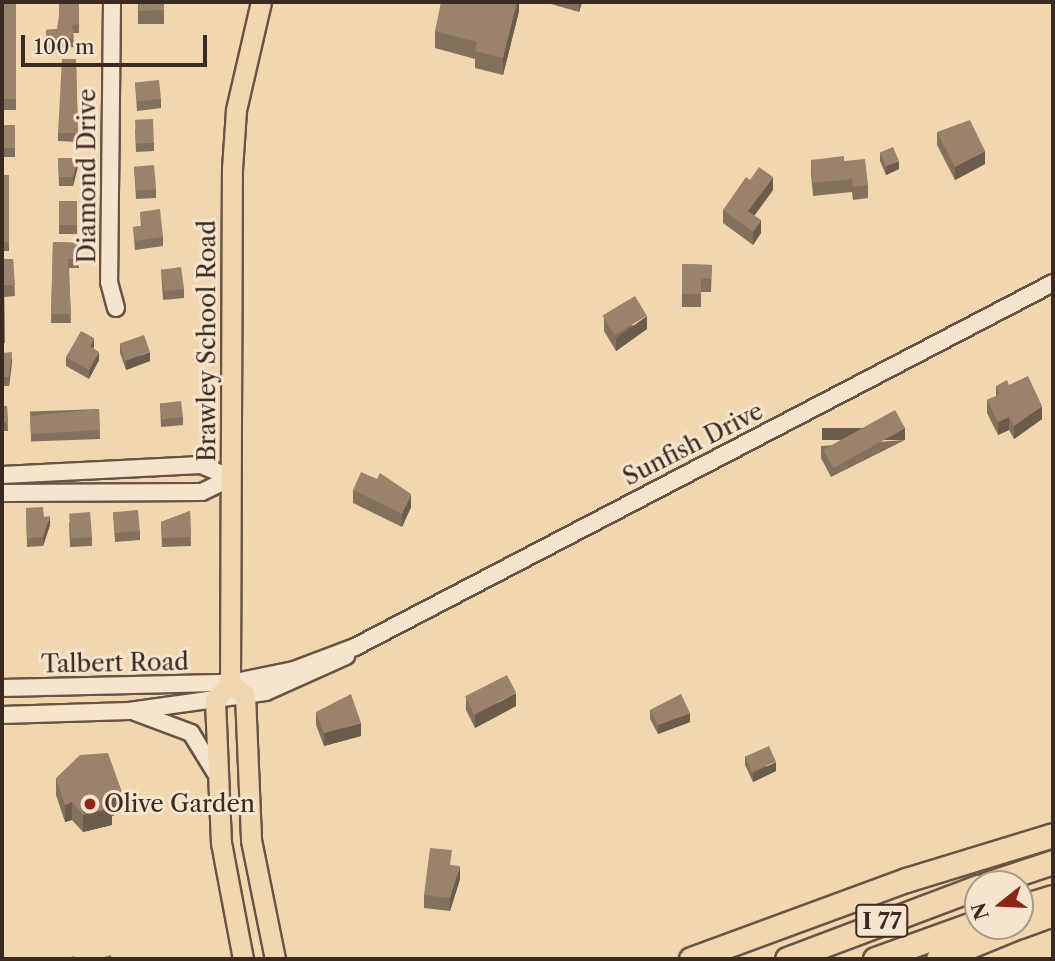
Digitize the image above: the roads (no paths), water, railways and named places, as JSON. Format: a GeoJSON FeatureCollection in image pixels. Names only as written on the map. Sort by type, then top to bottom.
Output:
{"type":"FeatureCollection","features":[{"type":"Feature","properties":{"kind":"highway"},"geometry":{"type":"LineString","coordinates":[[691,959],[906,880],[1053,835]]}},
{"type":"Feature","properties":{"kind":"highway"},"geometry":{"type":"LineString","coordinates":[[1029,870],[1053,862]]}},
{"type":"Feature","properties":{"kind":"highway","name":"I 77"},"geometry":{"type":"LineString","coordinates":[[787,959],[964,892]]}},
{"type":"Feature","properties":{"kind":"highway"},"geometry":{"type":"LineString","coordinates":[[1034,903],[1053,897]]}},
{"type":"Feature","properties":{"kind":"highway"},"geometry":{"type":"LineString","coordinates":[[1034,921],[1053,914]]}},
{"type":"Feature","properties":{"kind":"highway","name":"I 77"},"geometry":{"type":"LineString","coordinates":[[875,959],[964,927]]}},
{"type":"Feature","properties":{"kind":"highway"},"geometry":{"type":"LineString","coordinates":[[937,959],[985,940]]}},
{"type":"Feature","properties":{"kind":"main road","name":"Brawley School Road"},"geometry":{"type":"LineString","coordinates":[[261,2],[240,91],[233,157],[231,478],[238,689],[251,839],[275,959]]}},
{"type":"Feature","properties":{"kind":"main road"},"geometry":{"type":"LineString","coordinates":[[238,689],[215,700],[215,773],[224,866],[243,959]]}},
{"type":"Feature","properties":{"kind":"street","name":"Diamond Drive"},"geometry":{"type":"LineString","coordinates":[[112,2],[109,282],[116,308]]}},
{"type":"Feature","properties":{"kind":"street","name":"Sunfish Drive"},"geometry":{"type":"LineString","coordinates":[[238,689],[305,679],[355,647],[1053,283]]}},
{"type":"Feature","properties":{"kind":"street"},"geometry":{"type":"LineString","coordinates":[[2,475],[201,466],[231,478]]}},
{"type":"Feature","properties":{"kind":"street"},"geometry":{"type":"LineString","coordinates":[[2,493],[202,492],[231,478]]}},
{"type":"Feature","properties":{"kind":"street","name":"Talbert Road"},"geometry":{"type":"LineString","coordinates":[[2,690],[238,689]]}},
{"type":"Feature","properties":{"kind":"street","name":"Talbert Road"},"geometry":{"type":"LineString","coordinates":[[2,715],[129,710],[215,700]]}},
{"type":"Feature","properties":{"kind":"street"},"geometry":{"type":"LineString","coordinates":[[129,710],[191,733],[215,773]]}},
{"type":"Feature","properties":{"kind":"place","name":"Olive Garden"},"geometry":{"type":"Point","coordinates":[90,804]}}]}
